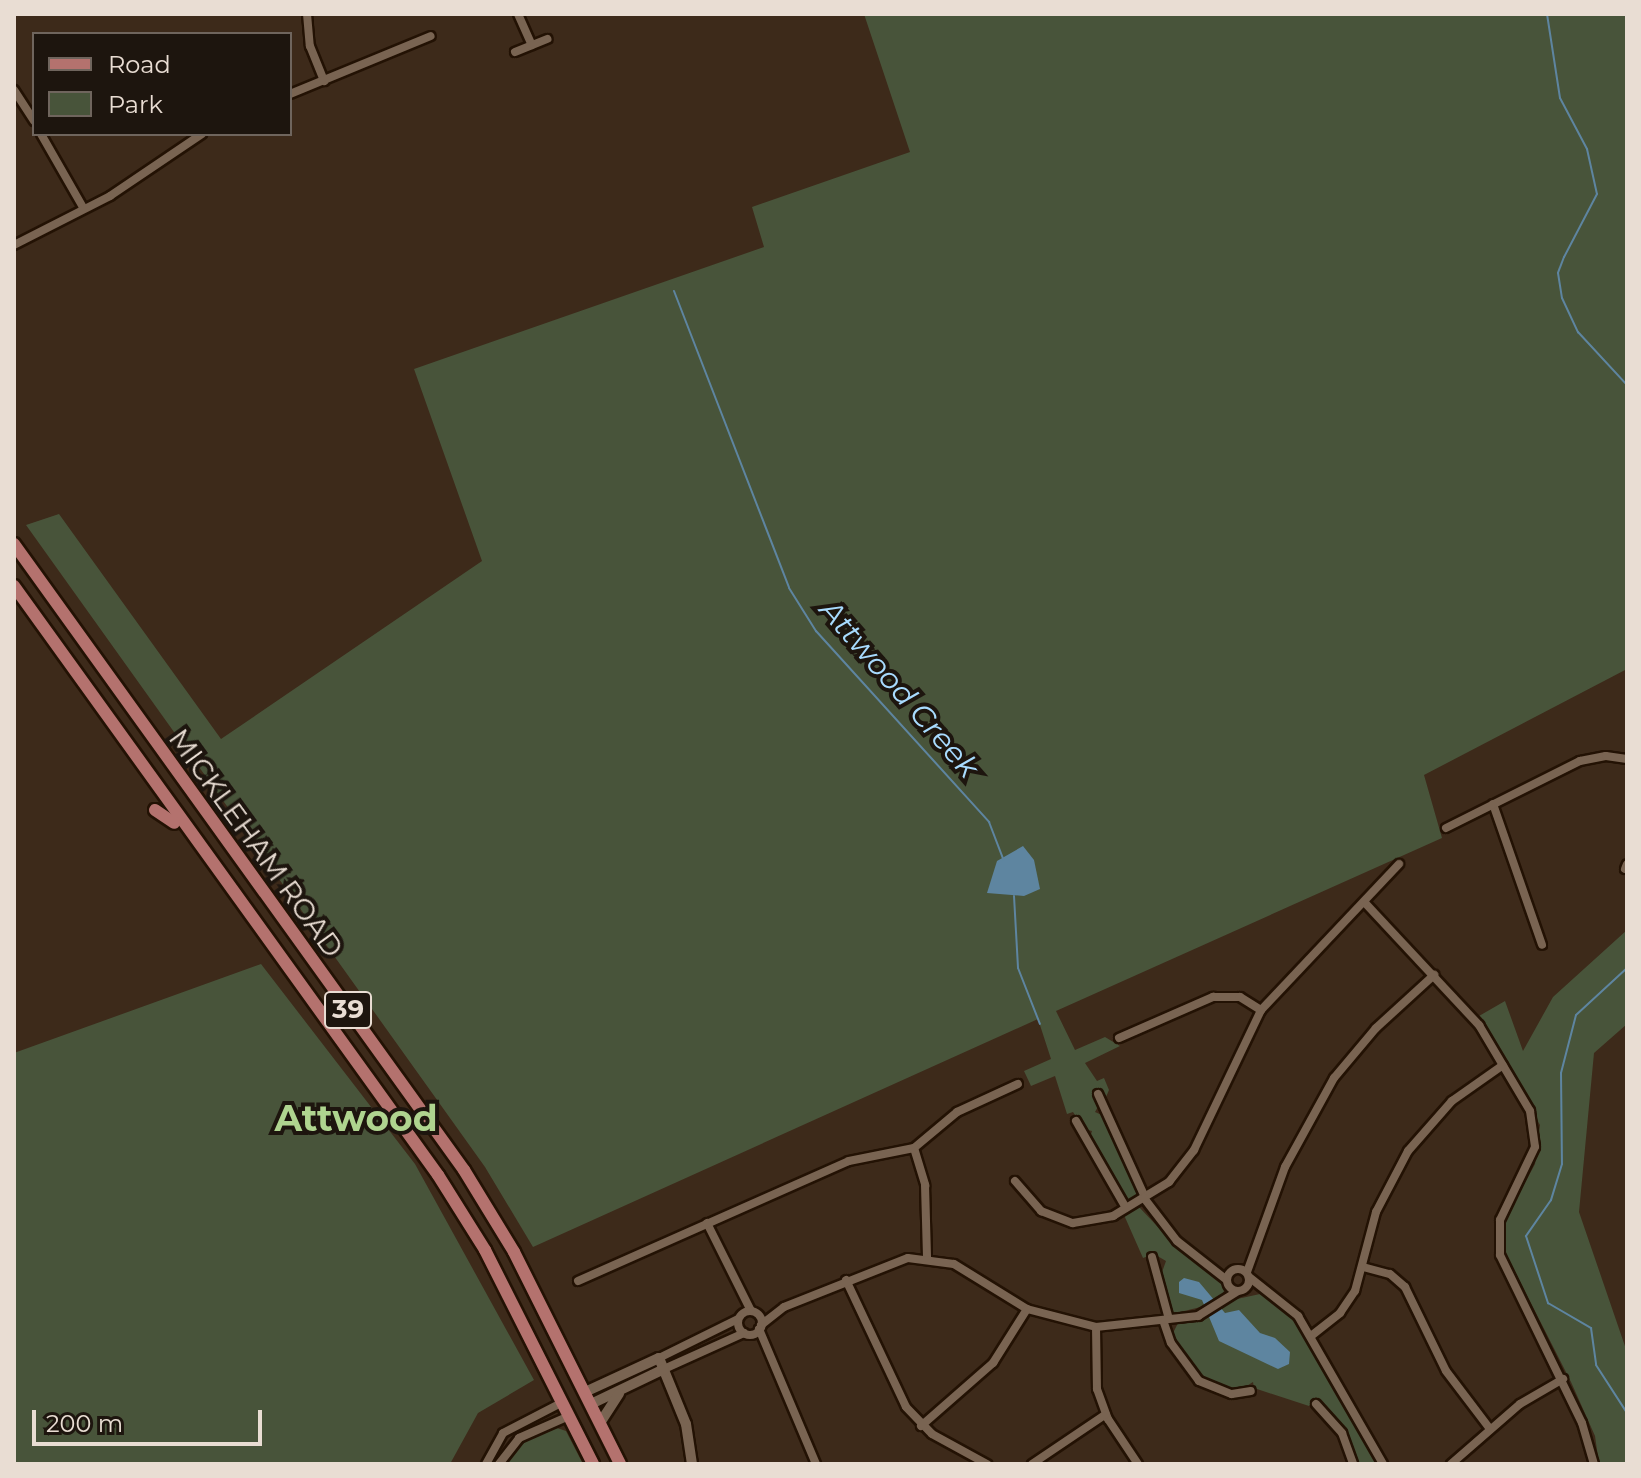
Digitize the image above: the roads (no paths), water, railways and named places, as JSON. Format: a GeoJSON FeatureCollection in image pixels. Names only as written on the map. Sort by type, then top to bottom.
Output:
{"type":"FeatureCollection","features":[{"type":"Feature","properties":{"kind":"main road","name":"MICKLEHAM ROAD"},"geometry":{"type":"LineString","coordinates":[[14,544],[464,1170],[514,1252],[620,1464]]}},
{"type":"Feature","properties":{"kind":"main road"},"geometry":{"type":"LineString","coordinates":[[14,587],[27,581],[43,585]]}},
{"type":"Feature","properties":{"kind":"main road","name":"MICKLEHAM ROAD"},"geometry":{"type":"LineString","coordinates":[[14,587],[438,1175],[485,1250],[593,1464]]}},
{"type":"Feature","properties":{"kind":"main road"},"geometry":{"type":"LineString","coordinates":[[165,799],[189,789]]}},
{"type":"Feature","properties":{"kind":"main road"},"geometry":{"type":"LineString","coordinates":[[155,810],[187,831]]}},
{"type":"Feature","properties":{"kind":"main road"},"geometry":{"type":"LineString","coordinates":[[563,1402],[588,1398]]}},
{"type":"Feature","properties":{"kind":"main road"},"geometry":{"type":"LineString","coordinates":[[569,1416],[588,1398]]}},
{"type":"Feature","properties":{"kind":"street"},"geometry":{"type":"LineString","coordinates":[[307,14],[310,46],[324,81]]}},
{"type":"Feature","properties":{"kind":"street"},"geometry":{"type":"LineString","coordinates":[[518,14],[532,45]]}},
{"type":"Feature","properties":{"kind":"street"},"geometry":{"type":"LineString","coordinates":[[292,93],[431,36]]}},
{"type":"Feature","properties":{"kind":"street"},"geometry":{"type":"LineString","coordinates":[[515,52],[547,39]]}},
{"type":"Feature","properties":{"kind":"street"},"geometry":{"type":"LineString","coordinates":[[14,90],[32,118]]}},
{"type":"Feature","properties":{"kind":"street"},"geometry":{"type":"LineString","coordinates":[[42,136],[84,209]]}},
{"type":"Feature","properties":{"kind":"street"},"geometry":{"type":"LineString","coordinates":[[14,245],[84,209],[199,136]]}},
{"type":"Feature","properties":{"kind":"street"},"geometry":{"type":"LineString","coordinates":[[1446,828],[1580,761],[1627,759]]}},
{"type":"Feature","properties":{"kind":"street"},"geometry":{"type":"LineString","coordinates":[[1493,804],[1542,945]]}},
{"type":"Feature","properties":{"kind":"street"},"geometry":{"type":"LineString","coordinates":[[1015,1181],[1033,1204],[1061,1221],[1099,1221],[1144,1197],[1187,1162],[1261,1010],[1348,915],[1366,904],[1399,864]]}},
{"type":"Feature","properties":{"kind":"street"},"geometry":{"type":"LineString","coordinates":[[1366,904],[1479,1025],[1530,1111],[1535,1137],[1528,1169],[1500,1220],[1500,1255],[1563,1379],[1590,1440],[1594,1464]]}},
{"type":"Feature","properties":{"kind":"street"},"geometry":{"type":"LineString","coordinates":[[588,1398],[747,1314],[784,1307],[893,1260],[927,1258],[970,1271],[1027,1309],[1096,1327],[1198,1316],[1223,1302],[1238,1279],[1285,1167],[1334,1078],[1376,1028],[1434,975]]}},
{"type":"Feature","properties":{"kind":"street"},"geometry":{"type":"LineString","coordinates":[[1119,1038],[1213,997],[1240,997],[1261,1010]]}},
{"type":"Feature","properties":{"kind":"street"},"geometry":{"type":"LineString","coordinates":[[1311,1336],[1348,1303],[1363,1267],[1376,1212],[1408,1151],[1452,1101],[1503,1065]]}},
{"type":"Feature","properties":{"kind":"street"},"geometry":{"type":"LineString","coordinates":[[578,1281],[849,1161],[914,1148],[957,1112],[1018,1084]]}},
{"type":"Feature","properties":{"kind":"street"},"geometry":{"type":"LineString","coordinates":[[1098,1094],[1144,1197],[1177,1241],[1211,1265],[1268,1290],[1288,1304],[1311,1336],[1383,1464]]}},
{"type":"Feature","properties":{"kind":"street"},"geometry":{"type":"LineString","coordinates":[[1076,1121],[1126,1208]]}},
{"type":"Feature","properties":{"kind":"street"},"geometry":{"type":"LineString","coordinates":[[914,1148],[925,1185],[927,1258]]}},
{"type":"Feature","properties":{"kind":"street"},"geometry":{"type":"LineString","coordinates":[[707,1223],[816,1464]]}},
{"type":"Feature","properties":{"kind":"street"},"geometry":{"type":"LineString","coordinates":[[1152,1257],[1171,1343],[1199,1381],[1232,1394],[1251,1391]]}},
{"type":"Feature","properties":{"kind":"street"},"geometry":{"type":"LineString","coordinates":[[1363,1267],[1390,1274],[1405,1287],[1446,1371],[1490,1429]]}},
{"type":"Feature","properties":{"kind":"street"},"geometry":{"type":"LineString","coordinates":[[846,1280],[893,1387],[921,1426],[987,1464]]}},
{"type":"Feature","properties":{"kind":"street"},"geometry":{"type":"LineString","coordinates":[[588,1398],[623,1389],[754,1330],[784,1307]]}},
{"type":"Feature","properties":{"kind":"street"},"geometry":{"type":"LineString","coordinates":[[921,1426],[993,1363],[1027,1309]]}},
{"type":"Feature","properties":{"kind":"street"},"geometry":{"type":"LineString","coordinates":[[747,1314],[754,1330]]}},
{"type":"Feature","properties":{"kind":"street"},"geometry":{"type":"LineString","coordinates":[[1096,1327],[1095,1375],[1106,1414],[1138,1464]]}},
{"type":"Feature","properties":{"kind":"street"},"geometry":{"type":"LineString","coordinates":[[659,1358],[686,1424],[692,1464]]}},
{"type":"Feature","properties":{"kind":"street"},"geometry":{"type":"LineString","coordinates":[[1451,1464],[1490,1429],[1563,1379]]}},
{"type":"Feature","properties":{"kind":"street"},"geometry":{"type":"LineString","coordinates":[[600,1423],[623,1389]]}},
{"type":"Feature","properties":{"kind":"street"},"geometry":{"type":"LineString","coordinates":[[486,1464],[503,1433],[563,1402]]}},
{"type":"Feature","properties":{"kind":"street"},"geometry":{"type":"LineString","coordinates":[[1316,1404],[1342,1433],[1353,1464]]}},
{"type":"Feature","properties":{"kind":"street"},"geometry":{"type":"LineString","coordinates":[[1032,1464],[1106,1414]]}},
{"type":"Feature","properties":{"kind":"street"},"geometry":{"type":"LineString","coordinates":[[499,1464],[519,1438],[569,1416]]}},
{"type":"Feature","properties":{"kind":"water"},"geometry":{"type":"Polygon","coordinates":[[[1023,846],[1034,860],[1040,889],[1024,896],[987,893],[997,861],[1023,846]]]}},
{"type":"Feature","properties":{"kind":"water"},"geometry":{"type":"Polygon","coordinates":[[[1184,1278],[1199,1282],[1225,1313],[1239,1310],[1260,1333],[1275,1338],[1290,1352],[1289,1364],[1278,1369],[1219,1341],[1202,1300],[1179,1293],[1179,1282],[1184,1278]]]}},
{"type":"Feature","properties":{"kind":"waterway","name":"Attwood Creek"},"geometry":{"type":"LineString","coordinates":[[1547,14],[1560,98],[1587,149],[1597,194],[1558,273],[1562,298],[1578,332],[1627,385]]}},
{"type":"Feature","properties":{"kind":"waterway","name":"Attwood Creek"},"geometry":{"type":"LineString","coordinates":[[674,291],[789,588],[816,631],[989,822],[1003,859]]}},
{"type":"Feature","properties":{"kind":"waterway","name":"Attwood Creek"},"geometry":{"type":"LineString","coordinates":[[1014,896],[1018,968],[1040,1024]]}},
{"type":"Feature","properties":{"kind":"waterway","name":"Attwood Creek"},"geometry":{"type":"LineString","coordinates":[[1627,968],[1576,1015],[1561,1073],[1562,1164],[1551,1200],[1526,1236],[1548,1303],[1591,1328],[1596,1365],[1627,1413]]}},
{"type":"Feature","properties":{"kind":"district","name":"Attwood"},"geometry":{"type":"Point","coordinates":[356,1119]}}]}
